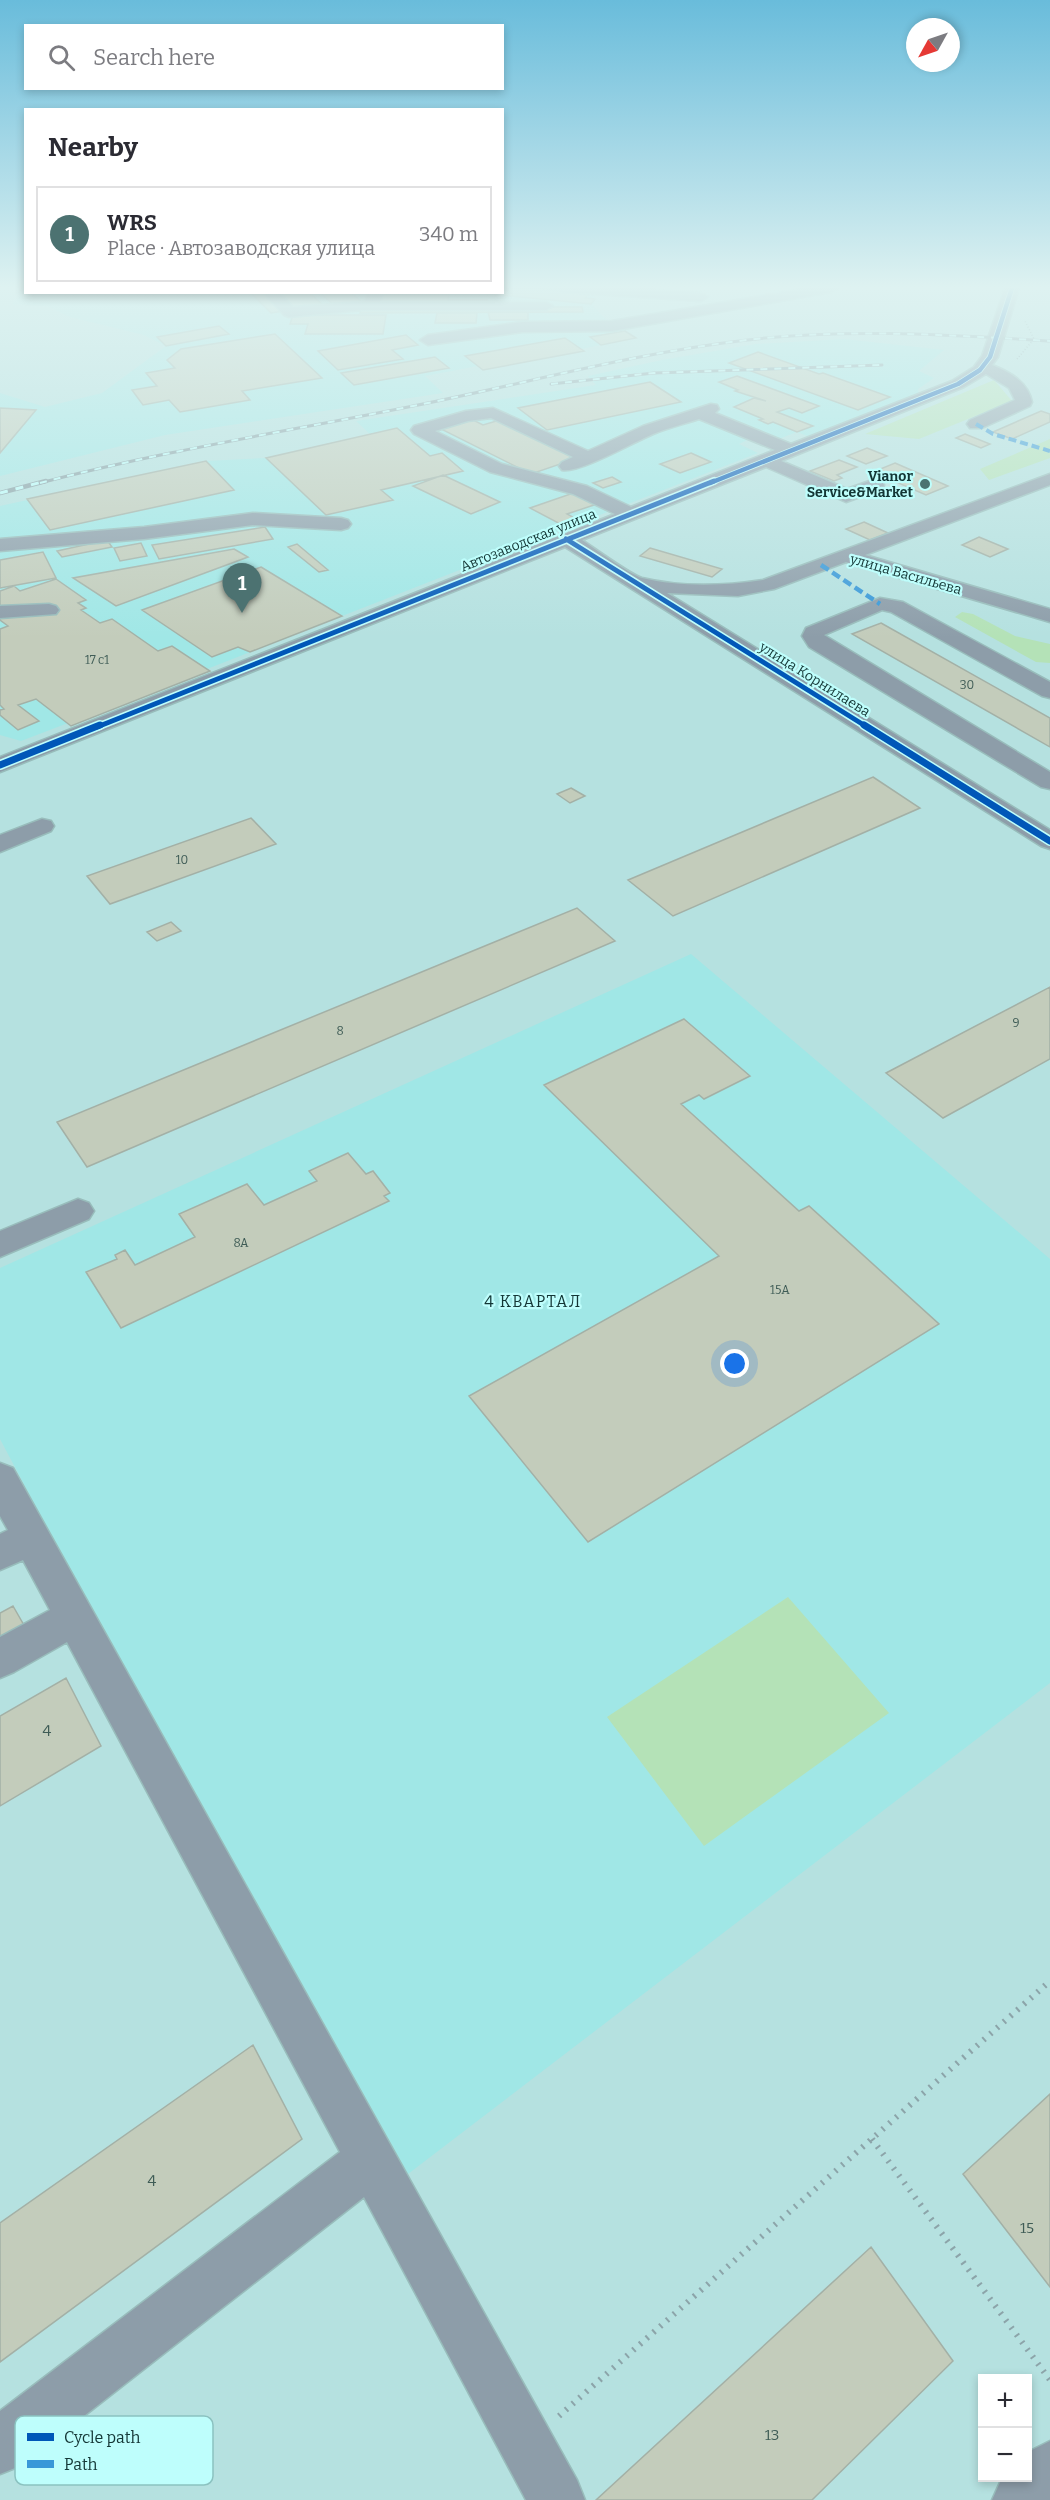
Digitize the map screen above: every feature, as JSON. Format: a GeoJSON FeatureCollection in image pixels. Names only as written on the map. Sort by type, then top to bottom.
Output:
{"type":"FeatureCollection","features":[{"type":"Feature","properties":{"kind":"street","name":"Автозаводская улица"},"geometry":{"type":"LineString","coordinates":[[3,760],[359,615],[630,514],[790,450],[893,405]]}},
{"type":"Feature","properties":{"kind":"street"},"geometry":{"type":"LineString","coordinates":[[976,424],[1018,405]]}},
{"type":"Feature","properties":{"kind":"street"},"geometry":{"type":"LineString","coordinates":[[536,478],[589,458],[650,430],[705,410],[790,450]]}},
{"type":"Feature","properties":{"kind":"street"},"geometry":{"type":"LineString","coordinates":[[589,458],[493,412],[466,416],[420,430],[495,468],[580,490],[630,514]]}},
{"type":"Feature","properties":{"kind":"street"},"geometry":{"type":"LineString","coordinates":[[765,460],[846,496],[875,485]]}},
{"type":"Feature","properties":{"kind":"street"},"geometry":{"type":"LineString","coordinates":[[845,556],[1050,479]]}},
{"type":"Feature","properties":{"kind":"street"},"geometry":{"type":"LineString","coordinates":[[0,545],[144,533],[253,519],[341,524]]}},
{"type":"Feature","properties":{"kind":"street","name":"улица Корнилаева"},"geometry":{"type":"LineString","coordinates":[[566,539],[1050,841]]}},
{"type":"Feature","properties":{"kind":"street","name":"улица Васильева"},"geometry":{"type":"LineString","coordinates":[[622,574],[647,583],[676,589],[738,590],[768,585],[845,556],[1050,616]]}},
{"type":"Feature","properties":{"kind":"street"},"geometry":{"type":"LineString","coordinates":[[1050,691],[896,606],[888,604],[880,604],[813,632],[817,642],[1050,782]]}},
{"type":"Feature","properties":{"kind":"street"},"geometry":{"type":"LineString","coordinates":[[0,612],[48,610]]}},
{"type":"Feature","properties":{"kind":"street"},"geometry":{"type":"LineString","coordinates":[[1026,826],[1050,815]]}},
{"type":"Feature","properties":{"kind":"street"},"geometry":{"type":"LineString","coordinates":[[4,836],[42,826]]}},
{"type":"Feature","properties":{"kind":"street"},"geometry":{"type":"LineString","coordinates":[[10,1248],[78,1211]]}},
{"type":"Feature","properties":{"kind":"street"},"geometry":{"type":"LineString","coordinates":[[0,1479],[15,1545],[74,1617],[557,2500]]}},
{"type":"Feature","properties":{"kind":"street"},"geometry":{"type":"LineString","coordinates":[[0,1659],[74,1617]]}},
{"type":"Feature","properties":{"kind":"street"},"geometry":{"type":"LineString","coordinates":[[39,2416],[371,2160]]}},
{"type":"Feature","properties":{"kind":"street"},"geometry":{"type":"LineString","coordinates":[[0,2446],[15,2434]]}},
{"type":"Feature","properties":{"kind":"street"},"geometry":{"type":"LineString","coordinates":[[1020,2500],[1050,2469]]}},
{"type":"Feature","properties":{"kind":"path"},"geometry":{"type":"LineString","coordinates":[[527,2444],[1050,1981]]}},
{"type":"Feature","properties":{"kind":"path"},"geometry":{"type":"LineString","coordinates":[[872,2139],[1050,2380]]}},
{"type":"Feature","properties":{"kind":"shaded area"},"geometry":{"type":"Polygon","coordinates":[[[0,405],[38,405],[45,407],[54,405],[366,405],[165,435],[0,476],[0,405]]]}},
{"type":"Feature","properties":{"kind":"shaded area"},"geometry":{"type":"Polygon","coordinates":[[[465,405],[892,405],[810,437],[797,432],[776,440],[749,439],[739,444],[758,453],[207,669],[210,671],[71,726],[68,723],[21,741],[0,735],[0,506],[206,461],[266,458],[372,436],[356,421],[465,405]]]}},
{"type":"Feature","properties":{"kind":"shaded area"},"geometry":{"type":"Polygon","coordinates":[[[691,954],[1050,1259],[1050,1683],[408,2174],[55,1543],[0,1439],[0,1268],[691,954]]]}},
{"type":"Feature","properties":{"kind":"green space"},"geometry":{"type":"Polygon","coordinates":[[[935,405],[1003,405],[919,439],[865,434],[935,405]]]}},
{"type":"Feature","properties":{"kind":"green space"},"geometry":{"type":"Polygon","coordinates":[[[1050,439],[1050,458],[989,480],[980,469],[1050,439]]]}},
{"type":"Feature","properties":{"kind":"green space"},"geometry":{"type":"Polygon","coordinates":[[[962,612],[973,614],[1015,636],[1050,644],[1050,663],[1036,662],[955,617],[962,612]]]}},
{"type":"Feature","properties":{"kind":"green space"},"geometry":{"type":"Polygon","coordinates":[[[788,1597],[889,1713],[704,1846],[607,1717],[788,1597]]]}},
{"type":"Feature","properties":{"kind":"building"},"geometry":{"type":"Polygon","coordinates":[[[173,405],[223,405],[180,412],[173,405]]]}},
{"type":"Feature","properties":{"kind":"building"},"geometry":{"type":"Polygon","coordinates":[[[535,405],[668,405],[547,430],[518,408],[535,405]]]}},
{"type":"Feature","properties":{"kind":"building"},"geometry":{"type":"Polygon","coordinates":[[[739,405],[819,406],[802,413],[789,408],[777,412],[813,426],[797,432],[773,422],[768,424],[759,420],[763,419],[734,407],[739,405]]]}},
{"type":"Feature","properties":{"kind":"building"},"geometry":{"type":"Polygon","coordinates":[[[843,405],[871,405],[858,410],[843,405]]]}},
{"type":"Feature","properties":{"kind":"building"},"geometry":{"type":"Polygon","coordinates":[[[0,408],[36,410],[0,453],[0,408]]]}},
{"type":"Feature","properties":{"kind":"building"},"geometry":{"type":"Polygon","coordinates":[[[1041,411],[1050,414],[1050,422],[1012,439],[993,432],[1041,411]]]}},
{"type":"Feature","properties":{"kind":"building"},"geometry":{"type":"Polygon","coordinates":[[[471,419],[483,425],[503,419],[581,457],[531,474],[441,429],[471,419]]]}},
{"type":"Feature","properties":{"kind":"building"},"geometry":{"type":"Polygon","coordinates":[[[397,428],[430,456],[442,453],[463,471],[381,490],[393,500],[326,515],[266,458],[397,428]]]}},
{"type":"Feature","properties":{"kind":"building"},"geometry":{"type":"Polygon","coordinates":[[[965,434],[990,444],[981,448],[956,438],[965,434]]]}},
{"type":"Feature","properties":{"kind":"building"},"geometry":{"type":"Polygon","coordinates":[[[867,448],[887,456],[866,464],[847,456],[867,448]]]}},
{"type":"Feature","properties":{"kind":"building"},"geometry":{"type":"Polygon","coordinates":[[[691,453],[711,462],[680,473],[660,464],[691,453]]]}},
{"type":"Feature","properties":{"kind":"building"},"geometry":{"type":"Polygon","coordinates":[[[839,460],[857,467],[837,475],[842,478],[834,481],[810,471],[839,460]]]}},
{"type":"Feature","properties":{"kind":"building"},"geometry":{"type":"Polygon","coordinates":[[[206,461],[234,490],[50,530],[27,499],[206,461]]]}},
{"type":"Feature","properties":{"kind":"building"},"geometry":{"type":"Polygon","coordinates":[[[895,463],[948,486],[926,495],[873,472],[895,463]]]}},
{"type":"Feature","properties":{"kind":"building"},"geometry":{"type":"Polygon","coordinates":[[[443,475],[500,502],[471,514],[413,486],[443,475]]]}},
{"type":"Feature","properties":{"kind":"building"},"geometry":{"type":"Polygon","coordinates":[[[612,477],[621,482],[603,488],[593,483],[612,477]]]}},
{"type":"Feature","properties":{"kind":"building"},"geometry":{"type":"Polygon","coordinates":[[[579,491],[600,503],[567,514],[580,521],[564,526],[530,508],[579,491]]]}},
{"type":"Feature","properties":{"kind":"building"},"geometry":{"type":"Polygon","coordinates":[[[864,522],[888,533],[870,540],[846,529],[864,522]]]}},
{"type":"Feature","properties":{"kind":"building"},"geometry":{"type":"Polygon","coordinates":[[[265,527],[273,539],[159,559],[152,545],[265,527]]]}},
{"type":"Feature","properties":{"kind":"building"},"geometry":{"type":"Polygon","coordinates":[[[979,537],[1008,549],[990,557],[962,545],[979,537]]]}},
{"type":"Feature","properties":{"kind":"building"},"geometry":{"type":"Polygon","coordinates":[[[107,540],[112,547],[62,557],[57,551],[107,540]]]}},
{"type":"Feature","properties":{"kind":"building"},"geometry":{"type":"Polygon","coordinates":[[[141,543],[147,556],[120,561],[114,548],[141,543]]]}},
{"type":"Feature","properties":{"kind":"building"},"geometry":{"type":"Polygon","coordinates":[[[297,544],[328,570],[319,572],[288,547],[297,544]]]}},
{"type":"Feature","properties":{"kind":"building"},"geometry":{"type":"Polygon","coordinates":[[[650,548],[722,569],[712,577],[640,556],[650,548]]]}},
{"type":"Feature","properties":{"kind":"building"},"geometry":{"type":"Polygon","coordinates":[[[234,549],[248,557],[116,606],[73,578],[234,549]]]}},
{"type":"Feature","properties":{"kind":"building"},"geometry":{"type":"Polygon","coordinates":[[[43,552],[56,578],[0,588],[0,560],[43,552]]]}},
{"type":"Feature","properties":{"kind":"building"},"geometry":{"type":"Polygon","coordinates":[[[261,567],[342,616],[250,652],[238,647],[212,657],[142,610],[261,567]]]}},
{"type":"Feature","properties":{"kind":"building"},"geometry":{"type":"Polygon","coordinates":[[[56,579],[86,600],[78,603],[86,608],[81,610],[100,623],[112,619],[158,651],[172,646],[210,671],[71,726],[36,699],[18,705],[39,721],[18,730],[0,715],[0,710],[4,709],[0,705],[0,629],[8,626],[0,620],[0,591],[14,586],[20,591],[56,579]]]}},
{"type":"Feature","properties":{"kind":"building"},"geometry":{"type":"Polygon","coordinates":[[[881,623],[1050,718],[1050,747],[852,634],[881,623]]]}},
{"type":"Feature","properties":{"kind":"building"},"geometry":{"type":"Polygon","coordinates":[[[873,777],[920,808],[673,916],[628,880],[873,777]]]}},
{"type":"Feature","properties":{"kind":"building"},"geometry":{"type":"Polygon","coordinates":[[[571,788],[585,796],[570,803],[557,794],[571,788]]]}},
{"type":"Feature","properties":{"kind":"building"},"geometry":{"type":"Polygon","coordinates":[[[251,818],[276,844],[110,904],[87,876],[251,818]]]}},
{"type":"Feature","properties":{"kind":"building"},"geometry":{"type":"Polygon","coordinates":[[[577,908],[615,941],[87,1167],[57,1122],[577,908]]]}},
{"type":"Feature","properties":{"kind":"building"},"geometry":{"type":"Polygon","coordinates":[[[171,922],[181,931],[157,941],[147,932],[171,922]]]}},
{"type":"Feature","properties":{"kind":"building"},"geometry":{"type":"Polygon","coordinates":[[[1050,987],[1050,1059],[943,1118],[886,1073],[1050,987]]]}},
{"type":"Feature","properties":{"kind":"building"},"geometry":{"type":"Polygon","coordinates":[[[684,1019],[750,1076],[704,1099],[699,1095],[681,1104],[799,1211],[809,1206],[939,1324],[588,1542],[469,1396],[719,1256],[544,1085],[684,1019]]]}},
{"type":"Feature","properties":{"kind":"building"},"geometry":{"type":"Polygon","coordinates":[[[348,1153],[366,1174],[373,1171],[390,1193],[384,1196],[389,1201],[121,1328],[86,1272],[117,1259],[115,1255],[125,1250],[135,1265],[195,1237],[179,1214],[247,1184],[264,1205],[317,1181],[309,1171],[348,1153]]]}},
{"type":"Feature","properties":{"kind":"building"},"geometry":{"type":"Polygon","coordinates":[[[13,1606],[25,1627],[0,1641],[0,1613],[13,1606]]]}},
{"type":"Feature","properties":{"kind":"building"},"geometry":{"type":"Polygon","coordinates":[[[66,1678],[101,1746],[0,1806],[0,1716],[66,1678]]]}},
{"type":"Feature","properties":{"kind":"building"},"geometry":{"type":"Polygon","coordinates":[[[253,2045],[302,2139],[0,2362],[0,2223],[253,2045]]]}},
{"type":"Feature","properties":{"kind":"building"},"geometry":{"type":"Polygon","coordinates":[[[1050,2094],[1050,2287],[963,2174],[1050,2094]]]}},
{"type":"Feature","properties":{"kind":"building"},"geometry":{"type":"Polygon","coordinates":[[[871,2247],[953,2361],[812,2500],[596,2500],[871,2247]]]}},
{"type":"Feature","properties":{"kind":"railway"},"geometry":{"type":"LineString","coordinates":[[40,483],[179,451],[419,405]]}},
{"type":"Feature","properties":{"kind":"railway"},"geometry":{"type":"LineString","coordinates":[[0,493],[46,481]]}},
{"type":"Feature","properties":{"kind":"marked path"},"geometry":{"type":"LineString","coordinates":[[976,424],[993,434],[1050,451]]}},
{"type":"Feature","properties":{"kind":"marked path"},"geometry":{"type":"LineString","coordinates":[[821,565],[880,604]]}},
{"type":"Feature","properties":{"kind":"cycle path"},"geometry":{"type":"LineString","coordinates":[[0,765],[906,405]]}},
{"type":"Feature","properties":{"kind":"cycle path"},"geometry":{"type":"LineString","coordinates":[[566,539],[1050,841]]}},
{"type":"Feature","properties":{"kind":"place","name":"Vianor Service&Market"},"geometry":{"type":"Point","coordinates":[925,484]}},
{"type":"Feature","properties":{"kind":"place","name":"WRS"},"geometry":{"type":"Point","coordinates":[242,613]}},
{"type":"Feature","properties":{"kind":"district","name":"4 КВАРТАЛ"},"geometry":{"type":"Point","coordinates":[533,1301]}}]}
